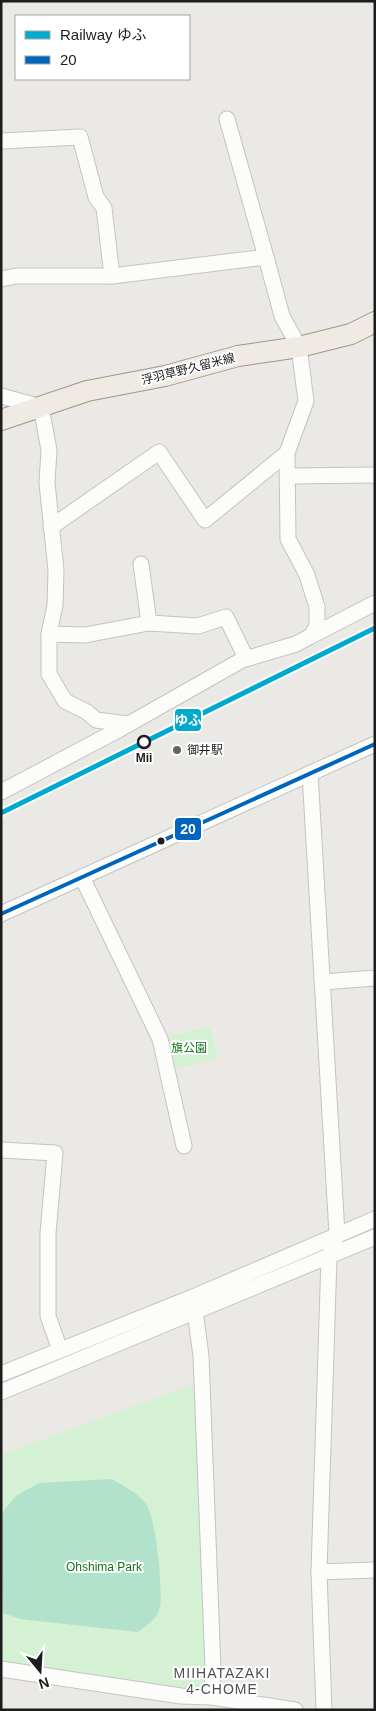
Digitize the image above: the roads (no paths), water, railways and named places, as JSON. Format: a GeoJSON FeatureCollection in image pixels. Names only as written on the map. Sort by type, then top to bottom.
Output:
{"type":"FeatureCollection","features":[{"type":"Feature","properties":{"kind":"main road","name":"浮羽草野久留米線"},"geometry":{"type":"LineString","coordinates":[[1,420],[87,392],[165,376],[238,356],[299,347],[351,334],[375,322]]}},
{"type":"Feature","properties":{"kind":"street"},"geometry":{"type":"LineString","coordinates":[[227,119],[282,316],[299,347],[306,401],[287,452],[289,476],[288,539],[307,575],[317,607],[317,626],[311,636]]}},
{"type":"Feature","properties":{"kind":"street"},"geometry":{"type":"LineString","coordinates":[[1,141],[80,137],[96,197],[104,208],[112,276]]}},
{"type":"Feature","properties":{"kind":"street"},"geometry":{"type":"LineString","coordinates":[[1,279],[17,276],[112,276],[266,257]]}},
{"type":"Feature","properties":{"kind":"street"},"geometry":{"type":"LineString","coordinates":[[1,396],[41,407],[49,450],[47,482],[56,570],[55,605],[49,634],[49,674],[65,702],[87,712],[96,720],[129,724]]}},
{"type":"Feature","properties":{"kind":"street"},"geometry":{"type":"LineString","coordinates":[[52,527],[159,452],[205,520],[287,452]]}},
{"type":"Feature","properties":{"kind":"street"},"geometry":{"type":"LineString","coordinates":[[289,476],[375,475]]}},
{"type":"Feature","properties":{"kind":"street"},"geometry":{"type":"LineString","coordinates":[[141,564],[149,623]]}},
{"type":"Feature","properties":{"kind":"street"},"geometry":{"type":"LineString","coordinates":[[1,792],[129,724],[246,658],[296,644],[375,603]]}},
{"type":"Feature","properties":{"kind":"street"},"geometry":{"type":"LineString","coordinates":[[49,634],[85,635],[149,623],[198,626],[226,617],[246,658]]}},
{"type":"Feature","properties":{"kind":"street"},"geometry":{"type":"LineString","coordinates":[[1,914],[375,744]]}},
{"type":"Feature","properties":{"kind":"street"},"geometry":{"type":"LineString","coordinates":[[310,773],[337,1234],[329,1257],[319,1572],[324,1710]]}},
{"type":"Feature","properties":{"kind":"street"},"geometry":{"type":"LineString","coordinates":[[82,877],[160,1039],[184,1146]]}},
{"type":"Feature","properties":{"kind":"street"},"geometry":{"type":"LineString","coordinates":[[323,982],[375,978]]}},
{"type":"Feature","properties":{"kind":"street"},"geometry":{"type":"LineString","coordinates":[[1,1150],[55,1153],[48,1232],[48,1316],[60,1350]]}},
{"type":"Feature","properties":{"kind":"street"},"geometry":{"type":"LineString","coordinates":[[1,1374],[192,1297],[375,1219]]}},
{"type":"Feature","properties":{"kind":"street"},"geometry":{"type":"LineString","coordinates":[[1,1392],[375,1237]]}},
{"type":"Feature","properties":{"kind":"street"},"geometry":{"type":"LineString","coordinates":[[195,1311],[201,1356],[213,1668],[212,1697]]}},
{"type":"Feature","properties":{"kind":"street"},"geometry":{"type":"LineString","coordinates":[[319,1572],[375,1570]]}},
{"type":"Feature","properties":{"kind":"street"},"geometry":{"type":"LineString","coordinates":[[1,1669],[181,1696],[212,1697],[295,1710]]}},
{"type":"Feature","properties":{"kind":"rail line","name":"ゆふ"},"geometry":{"type":"LineString","coordinates":[[1,813],[375,628]]}},
{"type":"Feature","properties":{"kind":"place","name":"Mii"},"geometry":{"type":"Point","coordinates":[144,742]}},
{"type":"Feature","properties":{"kind":"place","name":"御井駅"},"geometry":{"type":"Point","coordinates":[177,750]}},
{"type":"Feature","properties":{"kind":"district","name":"MIIHATAZAKI 4-CHOME"},"geometry":{"type":"Point","coordinates":[222,1682]}},
{"type":"Feature","properties":{"kind":"park label","name":"旗公園"},"geometry":{"type":"Point","coordinates":[189,1048]}},
{"type":"Feature","properties":{"kind":"park label","name":"Ohshima Park"},"geometry":{"type":"Point","coordinates":[104,1567]}}]}
